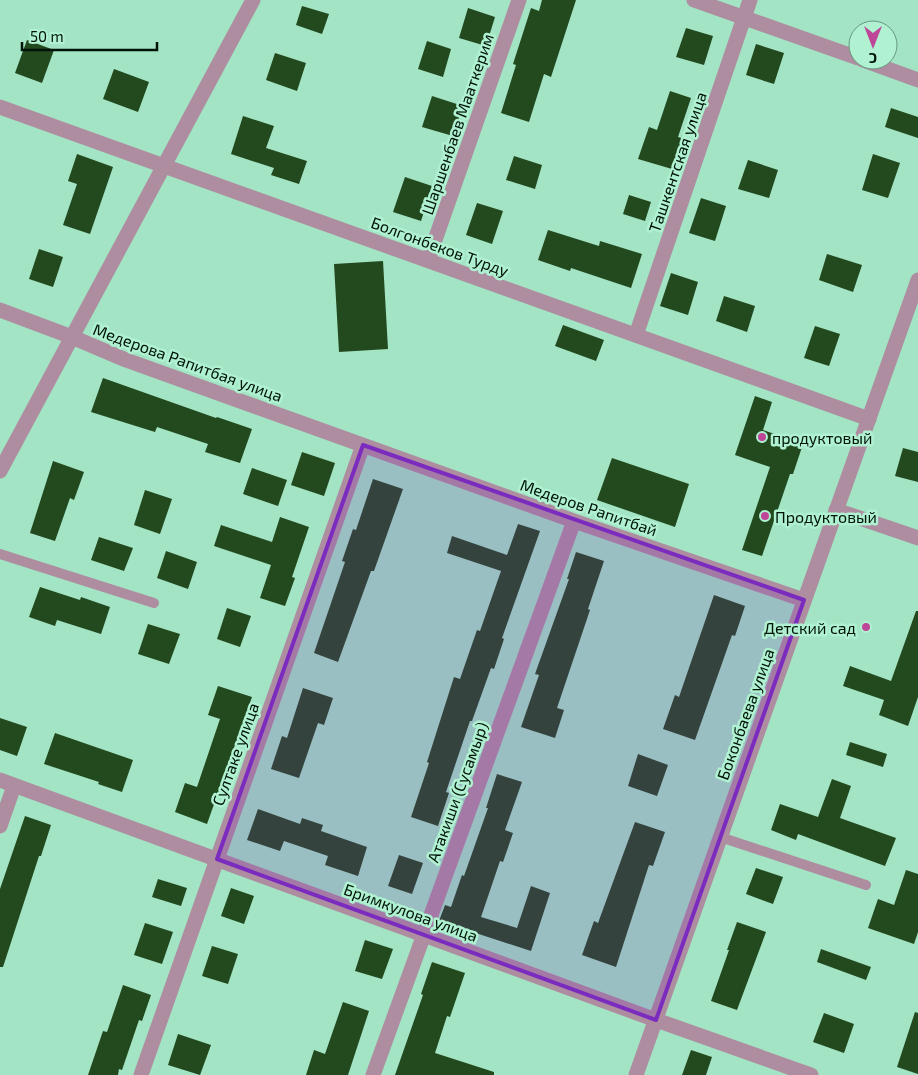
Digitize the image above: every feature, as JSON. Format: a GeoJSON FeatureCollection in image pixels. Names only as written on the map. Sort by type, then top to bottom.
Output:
{"type":"FeatureCollection","features":[{"type":"Feature","properties":{"kind":"street"},"geometry":{"type":"LineString","coordinates":[[0,471],[253,0]]}},
{"type":"Feature","properties":{"kind":"street","name":"Шаршенбаев Мааткерим"},"geometry":{"type":"LineString","coordinates":[[428,260],[519,0]]}},
{"type":"Feature","properties":{"kind":"street"},"geometry":{"type":"LineString","coordinates":[[694,0],[848,54]]}},
{"type":"Feature","properties":{"kind":"street","name":"Ташкентская улица"},"geometry":{"type":"LineString","coordinates":[[636,335],[750,0]]}},
{"type":"Feature","properties":{"kind":"street"},"geometry":{"type":"LineString","coordinates":[[890,70],[918,80]]}},
{"type":"Feature","properties":{"kind":"street","name":"Болгонбеков Турду"},"geometry":{"type":"LineString","coordinates":[[0,107],[869,419]]}},
{"type":"Feature","properties":{"kind":"street","name":"Боконбаева улица"},"geometry":{"type":"LineString","coordinates":[[636,1075],[918,280]]}},
{"type":"Feature","properties":{"kind":"street","name":"Медерова Рапитбая улица"},"geometry":{"type":"LineString","coordinates":[[0,310],[126,360],[363,445]]}},
{"type":"Feature","properties":{"kind":"street","name":"Медеров Рапитбай"},"geometry":{"type":"LineString","coordinates":[[363,445],[574,522],[804,600]]}},
{"type":"Feature","properties":{"kind":"street","name":"Султаке улица"},"geometry":{"type":"LineString","coordinates":[[141,1075],[363,445]]}},
{"type":"Feature","properties":{"kind":"street"},"geometry":{"type":"LineString","coordinates":[[836,510],[918,538]]}},
{"type":"Feature","properties":{"kind":"street","name":"Атакиши (Сусамыр)"},"geometry":{"type":"LineString","coordinates":[[373,1075],[574,522]]}},
{"type":"Feature","properties":{"kind":"street"},"geometry":{"type":"LineString","coordinates":[[0,826],[7,783]]}},
{"type":"Feature","properties":{"kind":"street","name":"Бримкулова улица"},"geometry":{"type":"LineString","coordinates":[[7,783],[811,1075]]}},
{"type":"Feature","properties":{"kind":"lane"},"geometry":{"type":"LineString","coordinates":[[0,554],[154,603]]}},
{"type":"Feature","properties":{"kind":"lane"},"geometry":{"type":"LineString","coordinates":[[720,837],[866,885]]}},
{"type":"Feature","properties":{"kind":"highlighted area"},"geometry":{"type":"Polygon","coordinates":[[[363,445],[804,600],[656,1020],[217,859],[363,445]]]}},
{"type":"Feature","properties":{"kind":"building"},"geometry":{"type":"Polygon","coordinates":[[[542,0],[576,0],[551,77],[544,74],[529,122],[501,113],[516,65],[513,64],[531,8],[539,11],[542,0]]]}},
{"type":"Feature","properties":{"kind":"building"},"geometry":{"type":"Polygon","coordinates":[[[302,6],[329,14],[322,34],[296,25],[302,6]]]}},
{"type":"Feature","properties":{"kind":"building"},"geometry":{"type":"Polygon","coordinates":[[[468,8],[495,17],[486,46],[459,38],[468,8]]]}},
{"type":"Feature","properties":{"kind":"building"},"geometry":{"type":"Polygon","coordinates":[[[686,28],[713,36],[704,65],[676,57],[686,28]]]}},
{"type":"Feature","properties":{"kind":"building"},"geometry":{"type":"Polygon","coordinates":[[[27,40],[54,50],[42,83],[15,73],[27,40]]]}},
{"type":"Feature","properties":{"kind":"building"},"geometry":{"type":"Polygon","coordinates":[[[427,41],[451,49],[443,77],[418,69],[427,41]]]}},
{"type":"Feature","properties":{"kind":"building"},"geometry":{"type":"Polygon","coordinates":[[[756,44],[784,53],[774,84],[746,75],[756,44]]]}},
{"type":"Feature","properties":{"kind":"building"},"geometry":{"type":"Polygon","coordinates":[[[275,53],[306,63],[297,91],[266,80],[275,53]]]}},
{"type":"Feature","properties":{"kind":"building"},"geometry":{"type":"Polygon","coordinates":[[[114,69],[149,82],[138,112],[103,99],[114,69]]]}},
{"type":"Feature","properties":{"kind":"building"},"geometry":{"type":"Polygon","coordinates":[[[670,91],[691,98],[678,137],[682,138],[672,169],[638,159],[649,127],[657,130],[670,91]]]}},
{"type":"Feature","properties":{"kind":"building"},"geometry":{"type":"Polygon","coordinates":[[[432,96],[463,106],[453,136],[422,127],[432,96]]]}},
{"type":"Feature","properties":{"kind":"building"},"geometry":{"type":"Polygon","coordinates":[[[891,108],[918,117],[918,138],[885,127],[891,108]]]}},
{"type":"Feature","properties":{"kind":"building"},"geometry":{"type":"Polygon","coordinates":[[[243,116],[274,126],[266,148],[307,161],[299,184],[271,175],[274,168],[231,154],[243,116]]]}},
{"type":"Feature","properties":{"kind":"building"},"geometry":{"type":"Polygon","coordinates":[[[77,154],[113,167],[90,234],[63,225],[77,184],[68,181],[77,154]]]}},
{"type":"Feature","properties":{"kind":"building"},"geometry":{"type":"Polygon","coordinates":[[[873,154],[900,163],[888,198],[862,190],[873,154]]]}},
{"type":"Feature","properties":{"kind":"building"},"geometry":{"type":"Polygon","coordinates":[[[514,156],[542,165],[535,189],[506,180],[514,156]]]}},
{"type":"Feature","properties":{"kind":"building"},"geometry":{"type":"Polygon","coordinates":[[[748,160],[778,170],[769,198],[738,189],[748,160]]]}},
{"type":"Feature","properties":{"kind":"building"},"geometry":{"type":"Polygon","coordinates":[[[405,177],[432,186],[421,221],[393,212],[405,177]]]}},
{"type":"Feature","properties":{"kind":"building"},"geometry":{"type":"Polygon","coordinates":[[[629,195],[651,202],[645,221],[623,214],[629,195]]]}},
{"type":"Feature","properties":{"kind":"building"},"geometry":{"type":"Polygon","coordinates":[[[701,198],[726,206],[715,241],[689,233],[701,198]]]}},
{"type":"Feature","properties":{"kind":"building"},"geometry":{"type":"Polygon","coordinates":[[[477,203],[503,211],[492,244],[466,235],[477,203]]]}},
{"type":"Feature","properties":{"kind":"building"},"geometry":{"type":"Polygon","coordinates":[[[548,230],[599,246],[600,241],[642,254],[631,288],[571,268],[570,271],[538,260],[548,230]]]}},
{"type":"Feature","properties":{"kind":"building"},"geometry":{"type":"Polygon","coordinates":[[[39,249],[63,257],[53,287],[29,279],[39,249]]]}},
{"type":"Feature","properties":{"kind":"building"},"geometry":{"type":"Polygon","coordinates":[[[827,254],[862,265],[853,292],[819,280],[827,254]]]}},
{"type":"Feature","properties":{"kind":"building"},"geometry":{"type":"Polygon","coordinates":[[[383,261],[388,349],[339,352],[334,264],[383,261]]]}},
{"type":"Feature","properties":{"kind":"building"},"geometry":{"type":"Polygon","coordinates":[[[671,273],[698,282],[688,315],[660,306],[671,273]]]}},
{"type":"Feature","properties":{"kind":"building"},"geometry":{"type":"Polygon","coordinates":[[[724,296],[755,306],[747,332],[716,321],[724,296]]]}},
{"type":"Feature","properties":{"kind":"building"},"geometry":{"type":"Polygon","coordinates":[[[563,325],[604,340],[596,361],[555,346],[563,325]]]}},
{"type":"Feature","properties":{"kind":"building"},"geometry":{"type":"Polygon","coordinates":[[[815,326],[840,334],[829,366],[804,358],[815,326]]]}},
{"type":"Feature","properties":{"kind":"building"},"geometry":{"type":"Polygon","coordinates":[[[103,378],[252,429],[240,463],[205,452],[208,444],[157,427],[155,432],[91,412],[103,378]]]}},
{"type":"Feature","properties":{"kind":"building"},"geometry":{"type":"Polygon","coordinates":[[[755,396],[772,402],[763,430],[803,444],[793,474],[790,474],[762,556],[742,550],[770,467],[735,455],[755,396]]]}},
{"type":"Feature","properties":{"kind":"building"},"geometry":{"type":"Polygon","coordinates":[[[903,448],[918,452],[918,482],[895,476],[903,448]]]}},
{"type":"Feature","properties":{"kind":"building"},"geometry":{"type":"Polygon","coordinates":[[[302,452],[335,463],[324,496],[291,485],[302,452]]]}},
{"type":"Feature","properties":{"kind":"building"},"geometry":{"type":"Polygon","coordinates":[[[612,458],[689,484],[675,527],[597,500],[612,458]]]}},
{"type":"Feature","properties":{"kind":"building"},"geometry":{"type":"Polygon","coordinates":[[[53,461],[84,472],[74,500],[70,498],[55,541],[30,533],[53,461]]]}},
{"type":"Feature","properties":{"kind":"building"},"geometry":{"type":"Polygon","coordinates":[[[252,468],[287,480],[278,506],[243,494],[252,468]]]}},
{"type":"Feature","properties":{"kind":"building"},"geometry":{"type":"Polygon","coordinates":[[[373,479],[403,489],[374,571],[371,571],[338,662],[314,653],[345,562],[342,561],[353,529],[356,530],[373,479]]]}},
{"type":"Feature","properties":{"kind":"building"},"geometry":{"type":"Polygon","coordinates":[[[145,490],[172,499],[160,534],[134,525],[145,490]]]}},
{"type":"Feature","properties":{"kind":"building"},"geometry":{"type":"Polygon","coordinates":[[[280,517],[309,527],[292,577],[295,578],[285,606],[260,598],[271,565],[214,546],[221,525],[272,542],[280,517]]]}},
{"type":"Feature","properties":{"kind":"building"},"geometry":{"type":"Polygon","coordinates":[[[518,524],[540,531],[502,638],[504,639],[494,669],[491,668],[472,721],[470,721],[446,792],[449,793],[438,826],[411,817],[454,677],[460,679],[477,630],[480,631],[501,571],[447,553],[452,536],[507,555],[518,524]]]}},
{"type":"Feature","properties":{"kind":"building"},"geometry":{"type":"Polygon","coordinates":[[[99,537],[133,548],[124,571],[91,560],[99,537]]]}},
{"type":"Feature","properties":{"kind":"building"},"geometry":{"type":"Polygon","coordinates":[[[166,551],[197,562],[188,589],[157,578],[166,551]]]}},
{"type":"Feature","properties":{"kind":"building"},"geometry":{"type":"Polygon","coordinates":[[[576,552],[604,561],[588,609],[590,610],[557,708],[564,710],[555,738],[521,727],[539,675],[535,674],[569,579],[567,579],[576,552]]]}},
{"type":"Feature","properties":{"kind":"building"},"geometry":{"type":"Polygon","coordinates":[[[40,587],[80,600],[81,597],[110,607],[101,634],[57,620],[55,626],[29,617],[40,587]]]}},
{"type":"Feature","properties":{"kind":"building"},"geometry":{"type":"Polygon","coordinates":[[[714,595],[745,606],[735,636],[732,635],[695,740],[663,729],[675,695],[679,697],[714,595]]]}},
{"type":"Feature","properties":{"kind":"building"},"geometry":{"type":"Polygon","coordinates":[[[227,608],[251,616],[240,647],[217,639],[227,608]]]}},
{"type":"Feature","properties":{"kind":"building"},"geometry":{"type":"Polygon","coordinates":[[[916,611],[918,611],[918,697],[908,726],[879,715],[884,700],[843,686],[850,666],[891,681],[916,611]]]}},
{"type":"Feature","properties":{"kind":"building"},"geometry":{"type":"Polygon","coordinates":[[[148,624],[180,634],[169,664],[138,654],[148,624]]]}},
{"type":"Feature","properties":{"kind":"building"},"geometry":{"type":"Polygon","coordinates":[[[218,686],[252,697],[207,824],[175,812],[185,783],[197,787],[220,719],[208,715],[218,686]]]}},
{"type":"Feature","properties":{"kind":"building"},"geometry":{"type":"Polygon","coordinates":[[[303,688],[333,698],[324,725],[318,723],[299,778],[271,769],[282,736],[287,738],[303,688]]]}},
{"type":"Feature","properties":{"kind":"building"},"geometry":{"type":"Polygon","coordinates":[[[0,718],[27,727],[17,756],[0,750],[0,718]]]}},
{"type":"Feature","properties":{"kind":"building"},"geometry":{"type":"Polygon","coordinates":[[[55,733],[133,760],[122,792],[98,784],[99,782],[44,764],[55,733]]]}},
{"type":"Feature","properties":{"kind":"building"},"geometry":{"type":"Polygon","coordinates":[[[850,742],[887,754],[883,767],[846,755],[850,742]]]}},
{"type":"Feature","properties":{"kind":"building"},"geometry":{"type":"Polygon","coordinates":[[[638,754],[668,765],[657,796],[628,786],[638,754]]]}},
{"type":"Feature","properties":{"kind":"building"},"geometry":{"type":"Polygon","coordinates":[[[497,774],[522,782],[505,830],[513,833],[503,862],[500,861],[481,917],[517,928],[531,886],[550,893],[531,951],[439,921],[445,905],[451,907],[462,875],[464,876],[488,808],[486,808],[497,774]]]}},
{"type":"Feature","properties":{"kind":"building"},"geometry":{"type":"Polygon","coordinates":[[[832,779],[851,786],[840,818],[896,838],[885,866],[798,834],[796,840],[771,830],[780,804],[818,817],[832,779]]]}},
{"type":"Feature","properties":{"kind":"building"},"geometry":{"type":"Polygon","coordinates":[[[258,809],[300,824],[302,818],[323,825],[321,831],[367,847],[358,876],[325,865],[328,856],[284,841],[280,851],[247,840],[258,809]]]}},
{"type":"Feature","properties":{"kind":"building"},"geometry":{"type":"Polygon","coordinates":[[[25,816],[51,825],[3,967],[0,967],[0,889],[25,816]]]}},
{"type":"Feature","properties":{"kind":"building"},"geometry":{"type":"Polygon","coordinates":[[[635,822],[665,832],[653,866],[649,865],[616,967],[582,955],[594,921],[598,923],[635,822]]]}},
{"type":"Feature","properties":{"kind":"building"},"geometry":{"type":"Polygon","coordinates":[[[399,855],[423,863],[412,894],[388,886],[399,855]]]}},
{"type":"Feature","properties":{"kind":"building"},"geometry":{"type":"Polygon","coordinates":[[[756,868],[783,877],[773,904],[746,894],[756,868]]]}},
{"type":"Feature","properties":{"kind":"building"},"geometry":{"type":"Polygon","coordinates":[[[906,870],[918,874],[918,932],[914,944],[868,928],[878,899],[894,905],[906,870]]]}},
{"type":"Feature","properties":{"kind":"building"},"geometry":{"type":"Polygon","coordinates":[[[158,879],[187,888],[181,906],[152,897],[158,879]]]}},
{"type":"Feature","properties":{"kind":"building"},"geometry":{"type":"Polygon","coordinates":[[[231,888],[254,896],[244,924],[221,916],[231,888]]]}},
{"type":"Feature","properties":{"kind":"building"},"geometry":{"type":"Polygon","coordinates":[[[737,922],[766,932],[737,1010],[711,1001],[737,922]]]}},
{"type":"Feature","properties":{"kind":"building"},"geometry":{"type":"Polygon","coordinates":[[[145,923],[173,932],[162,964],[134,955],[145,923]]]}},
{"type":"Feature","properties":{"kind":"building"},"geometry":{"type":"Polygon","coordinates":[[[365,940],[393,949],[382,979],[355,971],[365,940]]]}},
{"type":"Feature","properties":{"kind":"building"},"geometry":{"type":"Polygon","coordinates":[[[212,946],[238,954],[228,984],[202,976],[212,946]]]}},
{"type":"Feature","properties":{"kind":"building"},"geometry":{"type":"Polygon","coordinates":[[[821,949],[871,967],[866,980],[817,962],[821,949]]]}},
{"type":"Feature","properties":{"kind":"building"},"geometry":{"type":"Polygon","coordinates":[[[432,962],[465,973],[450,1017],[447,1016],[435,1053],[494,1072],[494,1075],[395,1075],[423,995],[421,994],[432,962]]]}},
{"type":"Feature","properties":{"kind":"building"},"geometry":{"type":"Polygon","coordinates":[[[123,985],[151,995],[142,1021],[139,1020],[122,1070],[119,1069],[118,1075],[88,1075],[103,1031],[107,1032],[123,985]]]}},
{"type":"Feature","properties":{"kind":"building"},"geometry":{"type":"Polygon","coordinates":[[[343,1002],[369,1011],[348,1075],[306,1075],[314,1050],[325,1054],[343,1002]]]}},
{"type":"Feature","properties":{"kind":"building"},"geometry":{"type":"Polygon","coordinates":[[[915,1012],[918,1013],[918,1074],[897,1067],[915,1012]]]}},
{"type":"Feature","properties":{"kind":"building"},"geometry":{"type":"Polygon","coordinates":[[[824,1013],[854,1024],[844,1053],[813,1042],[824,1013]]]}},
{"type":"Feature","properties":{"kind":"building"},"geometry":{"type":"Polygon","coordinates":[[[178,1034],[211,1045],[200,1075],[168,1065],[178,1034]]]}},
{"type":"Feature","properties":{"kind":"building"},"geometry":{"type":"Polygon","coordinates":[[[691,1050],[712,1057],[706,1075],[682,1075],[691,1050]]]}},
{"type":"Feature","properties":{"kind":"place","name":"продуктовый"},"geometry":{"type":"Point","coordinates":[762,437]}},
{"type":"Feature","properties":{"kind":"place","name":"Продуктовый"},"geometry":{"type":"Point","coordinates":[765,516]}},
{"type":"Feature","properties":{"kind":"place","name":"Детский сад"},"geometry":{"type":"Point","coordinates":[866,627]}}]}
